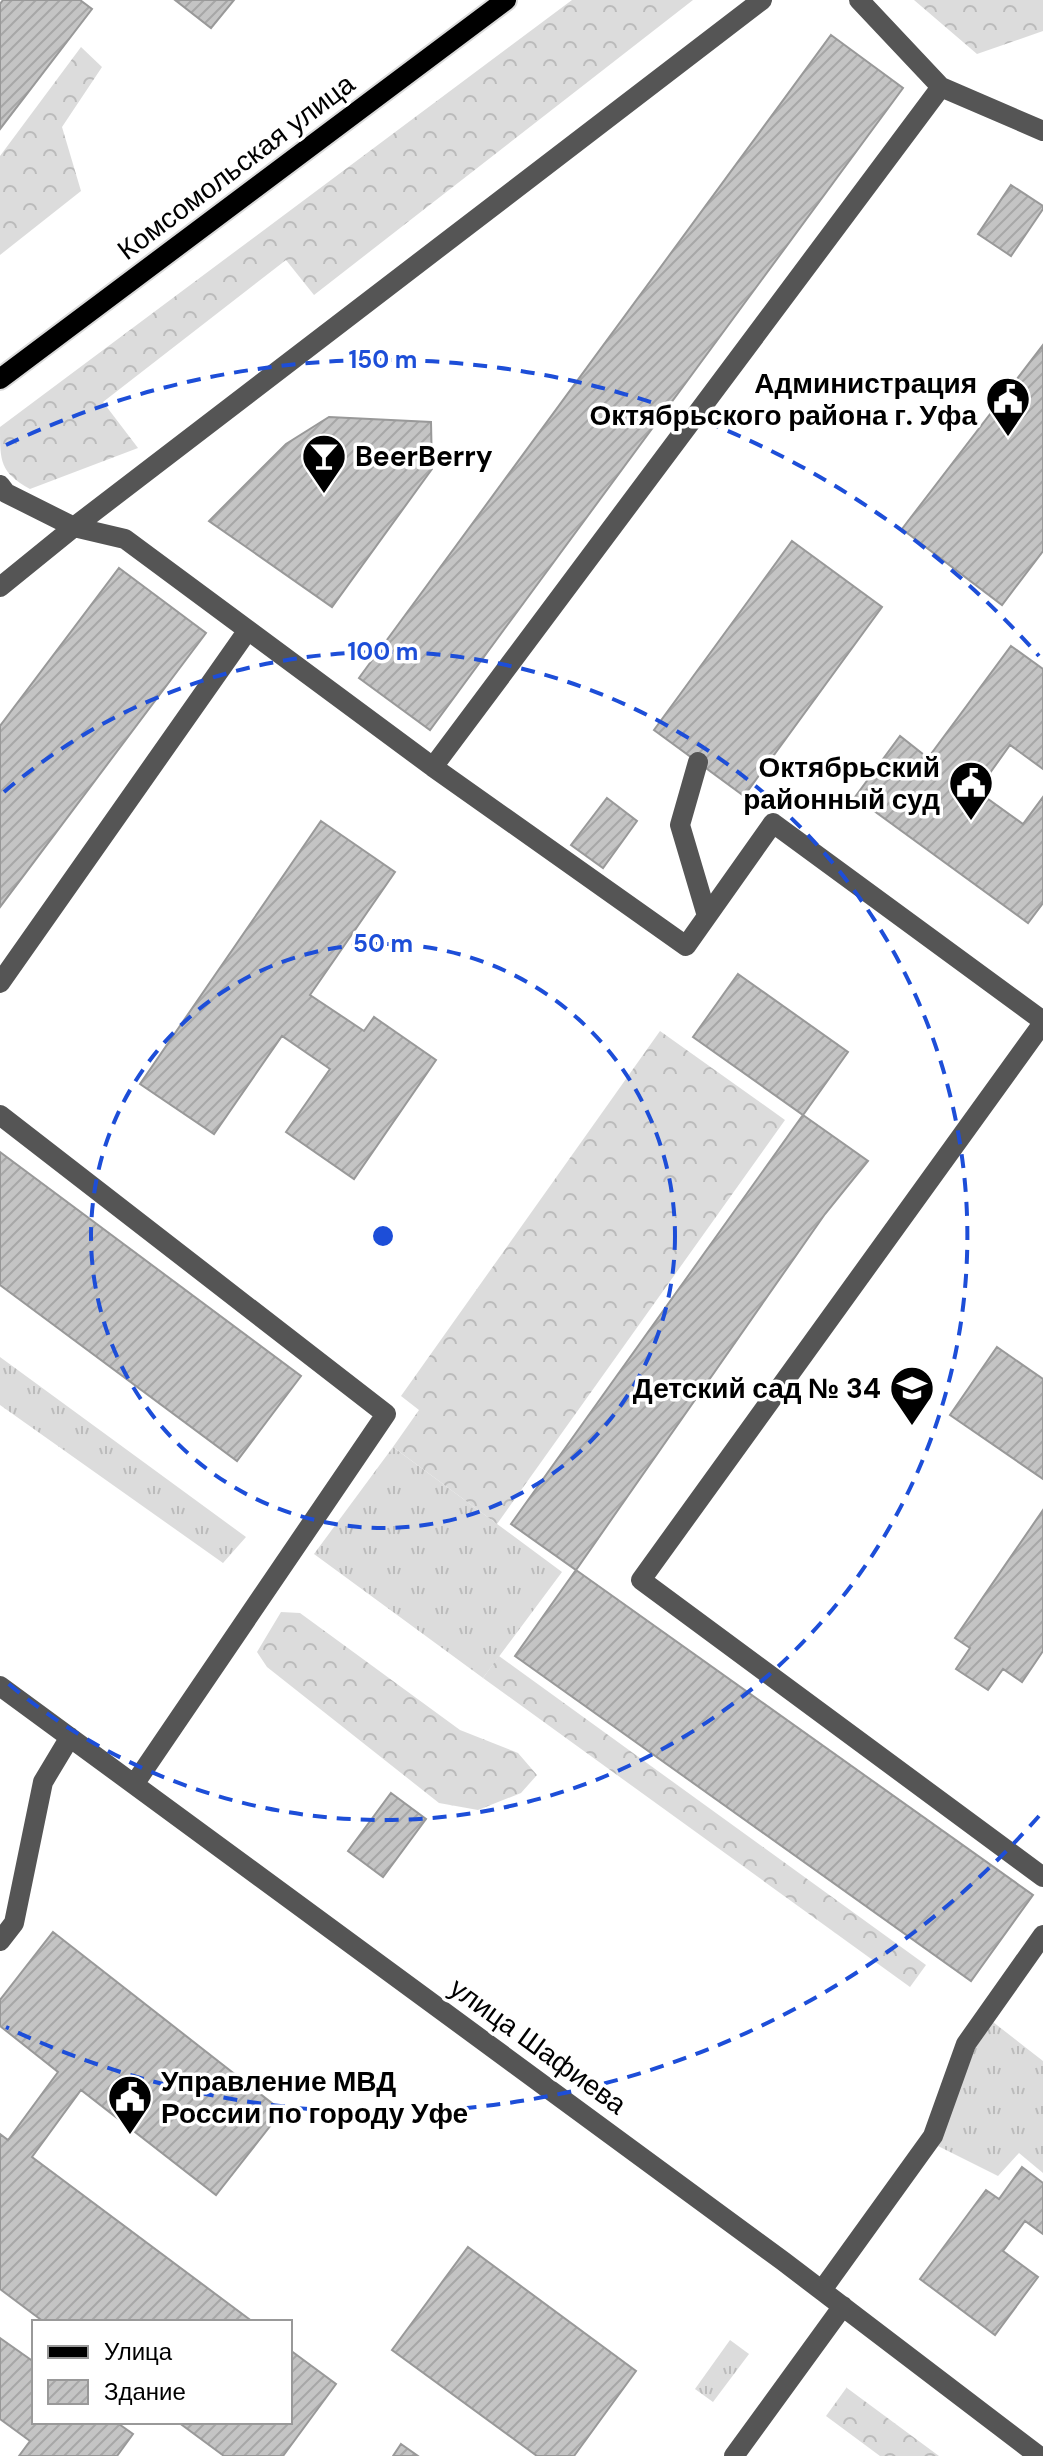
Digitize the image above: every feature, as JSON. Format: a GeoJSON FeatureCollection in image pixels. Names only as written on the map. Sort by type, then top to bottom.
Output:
{"type":"FeatureCollection","features":[{"type":"Feature","properties":{"kind":"main road","name":"Комсомольская улица"},"geometry":{"type":"LineString","coordinates":[[0,379],[506,0]]}},
{"type":"Feature","properties":{"kind":"street"},"geometry":{"type":"LineString","coordinates":[[0,587],[762,0]]}},
{"type":"Feature","properties":{"kind":"street"},"geometry":{"type":"LineString","coordinates":[[859,0],[941,87],[1043,131]]}},
{"type":"Feature","properties":{"kind":"street"},"geometry":{"type":"LineString","coordinates":[[433,767],[941,87]]}},
{"type":"Feature","properties":{"kind":"street"},"geometry":{"type":"LineString","coordinates":[[0,485],[6,493],[74,527],[125,539],[433,767],[686,946],[773,823],[1043,1022],[641,1580],[1043,1877]]}},
{"type":"Feature","properties":{"kind":"street"},"geometry":{"type":"LineString","coordinates":[[0,983],[248,630]]}},
{"type":"Feature","properties":{"kind":"street"},"geometry":{"type":"LineString","coordinates":[[698,762],[680,825],[707,916]]}},
{"type":"Feature","properties":{"kind":"street"},"geometry":{"type":"LineString","coordinates":[[0,1115],[386,1414],[135,1783]]}},
{"type":"Feature","properties":{"kind":"street","name":"улица Шафиева"},"geometry":{"type":"LineString","coordinates":[[0,1686],[822,2290],[1039,2456]]}},
{"type":"Feature","properties":{"kind":"street"},"geometry":{"type":"LineString","coordinates":[[0,1941],[14,1923],[43,1782],[70,1737]]}},
{"type":"Feature","properties":{"kind":"street"},"geometry":{"type":"LineString","coordinates":[[822,2290],[933,2136],[966,2044],[1043,1935]]}},
{"type":"Feature","properties":{"kind":"street"},"geometry":{"type":"LineString","coordinates":[[734,2456],[843,2306]]}},
{"type":"Feature","properties":{"kind":"green space"},"geometry":{"type":"Polygon","coordinates":[[[572,0],[693,0],[314,295],[286,260],[103,402],[138,448],[30,489],[7,471],[0,449],[0,427],[572,0]]]}},
{"type":"Feature","properties":{"kind":"green space"},"geometry":{"type":"Polygon","coordinates":[[[914,0],[1043,0],[1043,31],[977,54],[914,0]]]}},
{"type":"Feature","properties":{"kind":"green space"},"geometry":{"type":"Polygon","coordinates":[[[81,47],[102,67],[62,127],[81,191],[0,255],[0,156],[81,47]]]}},
{"type":"Feature","properties":{"kind":"green space"},"geometry":{"type":"Polygon","coordinates":[[[660,1031],[785,1120],[497,1524],[393,1447],[419,1410],[401,1396],[660,1031]]]}},
{"type":"Feature","properties":{"kind":"green space"},"geometry":{"type":"Polygon","coordinates":[[[0,1357],[246,1537],[223,1563],[0,1405],[0,1357]]]}},
{"type":"Feature","properties":{"kind":"green space"},"geometry":{"type":"Polygon","coordinates":[[[393,1447],[562,1572],[483,1678],[314,1554],[393,1447]]]}},
{"type":"Feature","properties":{"kind":"green space"},"geometry":{"type":"Polygon","coordinates":[[[281,1612],[300,1613],[460,1730],[518,1753],[537,1775],[521,1793],[478,1810],[439,1803],[267,1667],[257,1652],[281,1612]]]}},
{"type":"Feature","properties":{"kind":"green space"},"geometry":{"type":"Polygon","coordinates":[[[499,1656],[926,1965],[910,1987],[483,1678],[499,1656]]]}},
{"type":"Feature","properties":{"kind":"green space"},"geometry":{"type":"Polygon","coordinates":[[[993,2022],[1043,2061],[1043,2173],[1019,2153],[998,2176],[938,2146],[975,2048],[993,2022]]]}},
{"type":"Feature","properties":{"kind":"green space"},"geometry":{"type":"Polygon","coordinates":[[[730,2340],[749,2354],[713,2402],[695,2389],[730,2340]]]}},
{"type":"Feature","properties":{"kind":"green space"},"geometry":{"type":"Polygon","coordinates":[[[847,2387],[939,2456],[880,2456],[826,2416],[847,2387]]]}},
{"type":"Feature","properties":{"kind":"building"},"geometry":{"type":"Polygon","coordinates":[[[3,0],[80,0],[92,9],[0,129],[0,4],[3,0]]]}},
{"type":"Feature","properties":{"kind":"building"},"geometry":{"type":"Polygon","coordinates":[[[175,0],[234,0],[211,28],[175,0]]]}},
{"type":"Feature","properties":{"kind":"building"},"geometry":{"type":"Polygon","coordinates":[[[831,35],[903,88],[430,730],[359,678],[831,35]]]}},
{"type":"Feature","properties":{"kind":"building"},"geometry":{"type":"Polygon","coordinates":[[[1011,185],[1043,209],[1011,256],[978,234],[1011,185]]]}},
{"type":"Feature","properties":{"kind":"building","name":"Администрация Октябрьского района г. Уфа"},"geometry":{"type":"Polygon","coordinates":[[[1043,345],[1043,551],[1002,605],[902,529],[1043,345]]]}},
{"type":"Feature","properties":{"kind":"building","name":"BeerBerry"},"geometry":{"type":"Polygon","coordinates":[[[329,417],[431,422],[432,469],[332,607],[209,521],[286,444],[329,417]]]}},
{"type":"Feature","properties":{"kind":"building"},"geometry":{"type":"Polygon","coordinates":[[[792,541],[882,607],[744,796],[654,730],[792,541]]]}},
{"type":"Feature","properties":{"kind":"building"},"geometry":{"type":"Polygon","coordinates":[[[119,568],[206,633],[0,907],[0,726],[119,568]]]}},
{"type":"Feature","properties":{"kind":"building"},"geometry":{"type":"Polygon","coordinates":[[[1011,646],[1043,669],[1043,769],[1010,745],[977,791],[1023,824],[1043,797],[1043,903],[1028,923],[855,797],[900,736],[928,758],[1011,646]]]}},
{"type":"Feature","properties":{"kind":"building"},"geometry":{"type":"Polygon","coordinates":[[[607,798],[637,821],[603,868],[571,845],[607,798]]]}},
{"type":"Feature","properties":{"kind":"building"},"geometry":{"type":"Polygon","coordinates":[[[321,821],[395,872],[310,995],[364,1031],[374,1017],[436,1060],[354,1179],[286,1132],[330,1069],[282,1036],[214,1134],[140,1084],[321,821]]]}},
{"type":"Feature","properties":{"kind":"building"},"geometry":{"type":"Polygon","coordinates":[[[738,974],[848,1052],[803,1115],[693,1037],[738,974]]]}},
{"type":"Feature","properties":{"kind":"building"},"geometry":{"type":"Polygon","coordinates":[[[803,1115],[868,1161],[825,1214],[576,1570],[511,1524],[803,1115]]]}},
{"type":"Feature","properties":{"kind":"building"},"geometry":{"type":"Polygon","coordinates":[[[0,1152],[301,1376],[237,1461],[0,1285],[0,1152]]]}},
{"type":"Feature","properties":{"kind":"building"},"geometry":{"type":"Polygon","coordinates":[[[997,1347],[1043,1379],[1043,1479],[950,1415],[997,1347]]]}},
{"type":"Feature","properties":{"kind":"building"},"geometry":{"type":"Polygon","coordinates":[[[1043,1510],[1043,1651],[1022,1682],[1003,1669],[988,1690],[956,1669],[970,1648],[955,1638],[1043,1510]]]}},
{"type":"Feature","properties":{"kind":"building"},"geometry":{"type":"Polygon","coordinates":[[[576,1570],[1033,1895],[971,1981],[515,1656],[576,1570]]]}},
{"type":"Feature","properties":{"kind":"building"},"geometry":{"type":"Polygon","coordinates":[[[391,1793],[426,1819],[383,1877],[348,1851],[391,1793]]]}},
{"type":"Feature","properties":{"kind":"building"},"geometry":{"type":"Polygon","coordinates":[[[53,1932],[282,2111],[216,2195],[81,2090],[32,2157],[250,2320],[41,2320],[0,2289],[0,2134],[8,2140],[58,2072],[0,2026],[0,2000],[53,1932]]]}},
{"type":"Feature","properties":{"kind":"building"},"geometry":{"type":"Polygon","coordinates":[[[1022,2167],[1043,2183],[1043,2234],[1025,2221],[1003,2251],[1038,2277],[995,2335],[920,2279],[986,2190],[999,2199],[1022,2167]]]}},
{"type":"Feature","properties":{"kind":"building"},"geometry":{"type":"Polygon","coordinates":[[[468,2247],[636,2371],[574,2456],[537,2456],[392,2350],[468,2247]]]}},
{"type":"Feature","properties":{"kind":"building"},"geometry":{"type":"Polygon","coordinates":[[[0,2338],[32,2361],[32,2424],[119,2424],[133,2434],[117,2456],[19,2456],[30,2441],[0,2419],[0,2338]]]}},
{"type":"Feature","properties":{"kind":"building"},"geometry":{"type":"Polygon","coordinates":[[[292,2351],[336,2384],[283,2456],[224,2456],[181,2424],[292,2424],[292,2351]]]}},
{"type":"Feature","properties":{"kind":"building"},"geometry":{"type":"Polygon","coordinates":[[[401,2444],[418,2456],[393,2456],[401,2444]]]}},
{"type":"Feature","properties":{"kind":"place","name":"Администрация Октябрьского района г. Уфа"},"geometry":{"type":"Point","coordinates":[1008,438]}},
{"type":"Feature","properties":{"kind":"place","name":"BeerBerry"},"geometry":{"type":"Point","coordinates":[324,495]}},
{"type":"Feature","properties":{"kind":"place","name":"Октябрьский районный суд"},"geometry":{"type":"Point","coordinates":[971,822]}},
{"type":"Feature","properties":{"kind":"place","name":"Детский сад № 34"},"geometry":{"type":"Point","coordinates":[912,1427]}},
{"type":"Feature","properties":{"kind":"place","name":"Управление МВД России по городу Уфе"},"geometry":{"type":"Point","coordinates":[130,2136]}}]}
